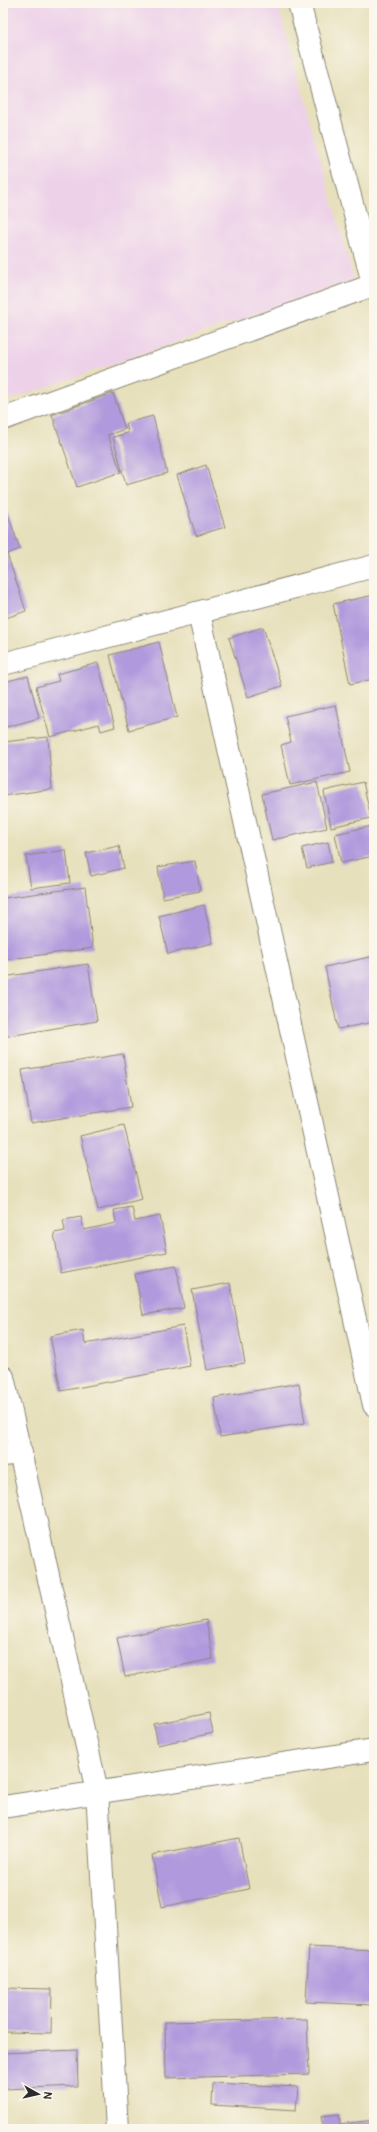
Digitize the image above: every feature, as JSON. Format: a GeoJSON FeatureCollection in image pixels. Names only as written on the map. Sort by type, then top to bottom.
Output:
{"type":"FeatureCollection","features":[{"type":"Feature","properties":{"kind":"street"},"geometry":{"type":"LineString","coordinates":[[3,419],[374,286],[299,3]]}},
{"type":"Feature","properties":{"kind":"street"},"geometry":{"type":"LineString","coordinates":[[3,664],[374,566]]}},
{"type":"Feature","properties":{"kind":"street"},"geometry":{"type":"LineString","coordinates":[[199,613],[374,1405]]}},
{"type":"Feature","properties":{"kind":"street"},"geometry":{"type":"LineString","coordinates":[[3,1377],[12,1454],[97,1791],[117,2129]]}},
{"type":"Feature","properties":{"kind":"street"},"geometry":{"type":"LineString","coordinates":[[3,1807],[97,1791],[374,1750]]}},
{"type":"Feature","properties":{"kind":"shaded area"},"geometry":{"type":"Polygon","coordinates":[[[3,3],[277,3],[354,280],[3,402],[3,3]]]}},
{"type":"Feature","properties":{"kind":"building"},"geometry":{"type":"Polygon","coordinates":[[[113,393],[125,429],[108,435],[121,472],[77,487],[52,415],[113,393]]]}},
{"type":"Feature","properties":{"kind":"building"},"geometry":{"type":"Polygon","coordinates":[[[153,416],[167,473],[126,485],[113,437],[128,433],[126,423],[153,416]]]}},
{"type":"Feature","properties":{"kind":"building"},"geometry":{"type":"Polygon","coordinates":[[[206,465],[225,527],[196,536],[177,475],[206,465]]]}},
{"type":"Feature","properties":{"kind":"building"},"geometry":{"type":"Polygon","coordinates":[[[7,512],[20,549],[7,554],[26,611],[3,619],[3,513],[7,512]]]}},
{"type":"Feature","properties":{"kind":"building"},"geometry":{"type":"Polygon","coordinates":[[[374,595],[374,679],[350,684],[333,604],[374,595]]]}},
{"type":"Feature","properties":{"kind":"building"},"geometry":{"type":"Polygon","coordinates":[[[263,627],[282,686],[248,697],[229,638],[263,627]]]}},
{"type":"Feature","properties":{"kind":"building"},"geometry":{"type":"Polygon","coordinates":[[[159,642],[177,717],[129,730],[110,655],[159,642]]]}},
{"type":"Feature","properties":{"kind":"building"},"geometry":{"type":"Polygon","coordinates":[[[98,663],[115,727],[101,731],[99,724],[50,737],[36,687],[59,681],[57,674],[98,663]]]}},
{"type":"Feature","properties":{"kind":"building"},"geometry":{"type":"Polygon","coordinates":[[[28,676],[39,718],[3,728],[3,682],[28,676]]]}},
{"type":"Feature","properties":{"kind":"building"},"geometry":{"type":"Polygon","coordinates":[[[336,705],[350,772],[290,785],[281,745],[291,742],[285,716],[336,705]]]}},
{"type":"Feature","properties":{"kind":"building"},"geometry":{"type":"Polygon","coordinates":[[[48,737],[52,789],[3,796],[3,742],[48,737]]]}},
{"type":"Feature","properties":{"kind":"building"},"geometry":{"type":"Polygon","coordinates":[[[317,782],[327,828],[272,840],[262,794],[317,782]]]}},
{"type":"Feature","properties":{"kind":"building"},"geometry":{"type":"Polygon","coordinates":[[[363,782],[371,818],[331,827],[324,791],[363,782]]]}},
{"type":"Feature","properties":{"kind":"building"},"geometry":{"type":"Polygon","coordinates":[[[372,826],[374,856],[341,863],[335,834],[372,826]]]}},
{"type":"Feature","properties":{"kind":"building"},"geometry":{"type":"Polygon","coordinates":[[[328,842],[332,862],[307,868],[302,848],[328,842]]]}},
{"type":"Feature","properties":{"kind":"building"},"geometry":{"type":"Polygon","coordinates":[[[119,846],[124,868],[91,876],[86,853],[119,846]]]}},
{"type":"Feature","properties":{"kind":"building"},"geometry":{"type":"Polygon","coordinates":[[[66,850],[70,883],[31,888],[26,856],[66,850]]]}},
{"type":"Feature","properties":{"kind":"building"},"geometry":{"type":"Polygon","coordinates":[[[195,861],[200,891],[163,898],[158,867],[195,861]]]}},
{"type":"Feature","properties":{"kind":"building"},"geometry":{"type":"Polygon","coordinates":[[[85,887],[93,948],[3,960],[3,898],[85,887]]]}},
{"type":"Feature","properties":{"kind":"building"},"geometry":{"type":"Polygon","coordinates":[[[204,905],[213,943],[168,954],[159,916],[204,905]]]}},
{"type":"Feature","properties":{"kind":"building"},"geometry":{"type":"Polygon","coordinates":[[[374,956],[374,1022],[338,1029],[325,967],[374,956]]]}},
{"type":"Feature","properties":{"kind":"building"},"geometry":{"type":"Polygon","coordinates":[[[88,964],[97,1021],[3,1037],[3,977],[88,964]]]}},
{"type":"Feature","properties":{"kind":"building"},"geometry":{"type":"Polygon","coordinates":[[[123,1054],[131,1107],[31,1123],[22,1070],[123,1054]]]}},
{"type":"Feature","properties":{"kind":"building"},"geometry":{"type":"Polygon","coordinates":[[[124,1125],[142,1199],[98,1210],[80,1136],[124,1125]]]}},
{"type":"Feature","properties":{"kind":"building"},"geometry":{"type":"Polygon","coordinates":[[[132,1207],[135,1221],[160,1216],[167,1252],[61,1273],[54,1233],[65,1231],[63,1220],[81,1217],[84,1230],[116,1223],[114,1210],[132,1207]]]}},
{"type":"Feature","properties":{"kind":"building"},"geometry":{"type":"Polygon","coordinates":[[[176,1266],[184,1308],[143,1315],[135,1274],[176,1266]]]}},
{"type":"Feature","properties":{"kind":"building"},"geometry":{"type":"Polygon","coordinates":[[[230,1283],[245,1363],[207,1370],[192,1290],[230,1283]]]}},
{"type":"Feature","properties":{"kind":"building"},"geometry":{"type":"Polygon","coordinates":[[[183,1326],[190,1366],[61,1391],[50,1336],[83,1330],[85,1344],[183,1326]]]}},
{"type":"Feature","properties":{"kind":"building"},"geometry":{"type":"Polygon","coordinates":[[[299,1383],[305,1423],[220,1437],[214,1398],[299,1383]]]}},
{"type":"Feature","properties":{"kind":"building"},"geometry":{"type":"Polygon","coordinates":[[[206,1620],[213,1659],[125,1677],[117,1638],[206,1620]]]}},
{"type":"Feature","properties":{"kind":"building"},"geometry":{"type":"Polygon","coordinates":[[[209,1713],[213,1733],[158,1745],[154,1724],[209,1713]]]}},
{"type":"Feature","properties":{"kind":"building"},"geometry":{"type":"Polygon","coordinates":[[[239,1838],[249,1889],[162,1907],[152,1855],[239,1838]]]}},
{"type":"Feature","properties":{"kind":"building"},"geometry":{"type":"Polygon","coordinates":[[[309,1947],[374,1950],[374,2005],[306,2002],[309,1947]]]}},
{"type":"Feature","properties":{"kind":"building"},"geometry":{"type":"Polygon","coordinates":[[[3,1988],[52,1989],[51,2033],[3,2032],[3,1988]]]}},
{"type":"Feature","properties":{"kind":"building"},"geometry":{"type":"Polygon","coordinates":[[[307,2019],[309,2074],[166,2078],[165,2022],[307,2019]]]}},
{"type":"Feature","properties":{"kind":"building"},"geometry":{"type":"Polygon","coordinates":[[[77,2050],[78,2086],[3,2089],[3,2053],[77,2050]]]}},
{"type":"Feature","properties":{"kind":"building"},"geometry":{"type":"Polygon","coordinates":[[[213,2083],[298,2087],[296,2110],[212,2105],[213,2083]]]}},
{"type":"Feature","properties":{"kind":"building"},"geometry":{"type":"Polygon","coordinates":[[[339,2114],[340,2124],[374,2120],[374,2129],[317,2129],[316,2127],[323,2126],[321,2116],[339,2114]]]}}]}
